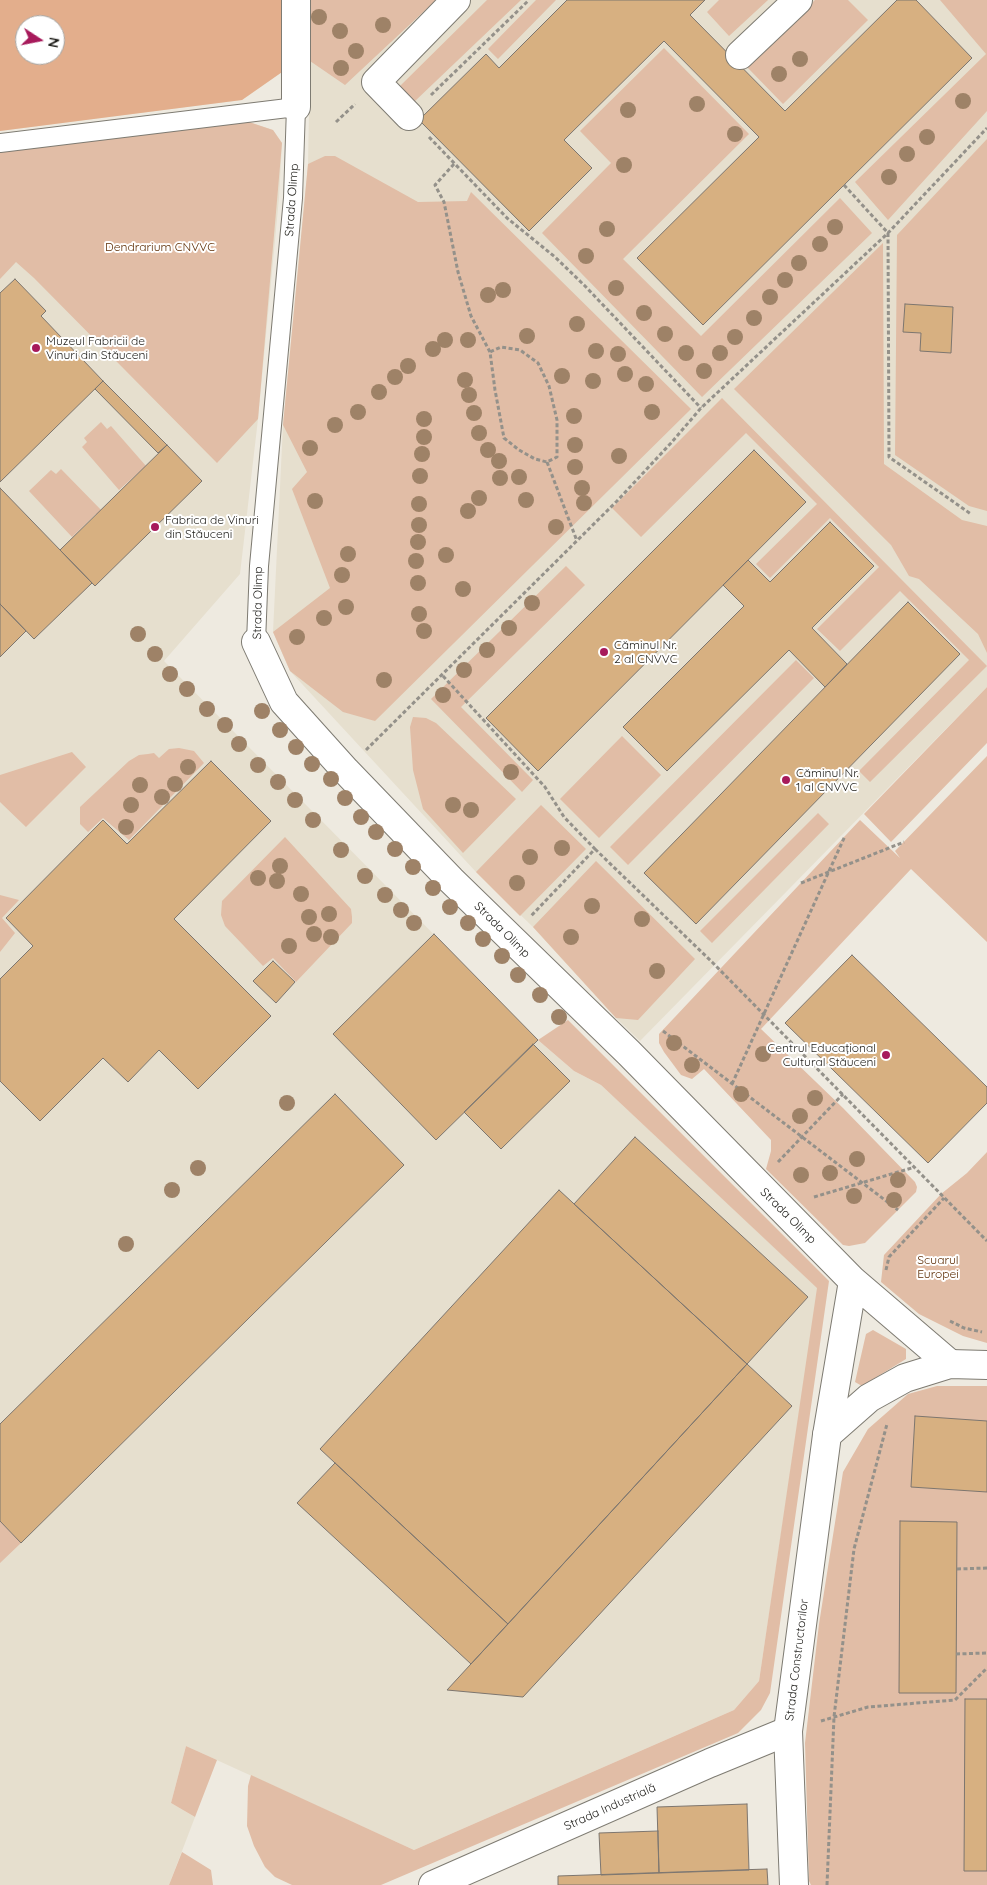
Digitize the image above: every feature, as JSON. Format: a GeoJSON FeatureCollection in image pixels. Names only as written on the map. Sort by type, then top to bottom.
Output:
{"type":"FeatureCollection","features":[{"type":"Feature","properties":{"kind":"street"},"geometry":{"type":"LineString","coordinates":[[296,0],[296,107]]}},
{"type":"Feature","properties":{"kind":"street"},"geometry":{"type":"LineString","coordinates":[[409,116],[376,82],[456,0]]}},
{"type":"Feature","properties":{"kind":"street"},"geometry":{"type":"LineString","coordinates":[[740,55],[798,0]]}},
{"type":"Feature","properties":{"kind":"street","name":"Strada Olimp"},"geometry":{"type":"LineString","coordinates":[[256,642],[284,702],[346,770],[510,938],[629,1053],[853,1281],[950,1364]]}},
{"type":"Feature","properties":{"kind":"street"},"geometry":{"type":"LineString","coordinates":[[826,1436],[853,1281]]}},
{"type":"Feature","properties":{"kind":"street"},"geometry":{"type":"LineString","coordinates":[[826,1436],[869,1398],[904,1378],[950,1364],[987,1365]]}},
{"type":"Feature","properties":{"kind":"street","name":"Strada Constructorilor"},"geometry":{"type":"LineString","coordinates":[[794,1885],[788,1731],[826,1436]]}},
{"type":"Feature","properties":{"kind":"street","name":"Strada Industrială"},"geometry":{"type":"LineString","coordinates":[[433,1885],[710,1763],[788,1731]]}},
{"type":"Feature","properties":{"kind":"lane"},"geometry":{"type":"LineString","coordinates":[[0,144],[296,107]]}},
{"type":"Feature","properties":{"kind":"lane","name":"Strada Olimp"},"geometry":{"type":"LineString","coordinates":[[256,642],[259,566],[294,198],[296,107]]}},
{"type":"Feature","properties":{"kind":"path"},"geometry":{"type":"LineString","coordinates":[[529,0],[409,116],[507,218],[567,269],[701,408]]}},
{"type":"Feature","properties":{"kind":"path"},"geometry":{"type":"LineString","coordinates":[[346,770],[618,501],[701,408],[888,233],[987,128]]}},
{"type":"Feature","properties":{"kind":"path"},"geometry":{"type":"LineString","coordinates":[[454,164],[435,185],[444,202],[458,272],[471,316],[490,352],[504,438],[519,450],[535,459],[547,462],[557,456],[557,420],[549,386],[538,363],[520,350],[501,347],[490,352]]}},
{"type":"Feature","properties":{"kind":"path"},"geometry":{"type":"LineString","coordinates":[[844,185],[888,233],[889,456],[971,514]]}},
{"type":"Feature","properties":{"kind":"path"},"geometry":{"type":"LineString","coordinates":[[547,462],[578,541]]}},
{"type":"Feature","properties":{"kind":"path"},"geometry":{"type":"LineString","coordinates":[[443,676],[545,787],[564,817],[764,1014],[987,1241]]}},
{"type":"Feature","properties":{"kind":"path"},"geometry":{"type":"LineString","coordinates":[[732,1084],[844,836]]}},
{"type":"Feature","properties":{"kind":"path"},"geometry":{"type":"LineString","coordinates":[[800,882],[904,842]]}},
{"type":"Feature","properties":{"kind":"path"},"geometry":{"type":"LineString","coordinates":[[510,938],[595,849]]}},
{"type":"Feature","properties":{"kind":"path"},"geometry":{"type":"LineString","coordinates":[[663,1031],[898,1210]]}},
{"type":"Feature","properties":{"kind":"path"},"geometry":{"type":"LineString","coordinates":[[775,1165],[843,1094]]}},
{"type":"Feature","properties":{"kind":"path"},"geometry":{"type":"LineString","coordinates":[[807,1199],[915,1167]]}},
{"type":"Feature","properties":{"kind":"path"},"geometry":{"type":"LineString","coordinates":[[941,1194],[987,1241]]}},
{"type":"Feature","properties":{"kind":"path"},"geometry":{"type":"LineString","coordinates":[[887,1277],[886,1271],[889,1257],[944,1198]]}},
{"type":"Feature","properties":{"kind":"path"},"geometry":{"type":"LineString","coordinates":[[946,1320],[964,1328],[987,1334]]}},
{"type":"Feature","properties":{"kind":"path"},"geometry":{"type":"LineString","coordinates":[[827,1885],[834,1717],[854,1549],[887,1424]]}},
{"type":"Feature","properties":{"kind":"path"},"geometry":{"type":"LineString","coordinates":[[957,1569],[987,1568]]}},
{"type":"Feature","properties":{"kind":"path"},"geometry":{"type":"LineString","coordinates":[[956,1654],[987,1652]]}},
{"type":"Feature","properties":{"kind":"path"},"geometry":{"type":"LineString","coordinates":[[788,1731],[868,1707],[955,1700],[987,1668]]}},
{"type":"Feature","properties":{"kind":"shaded area"},"geometry":{"type":"Polygon","coordinates":[[[0,0],[987,0],[987,687],[640,1041],[616,1018],[533,927],[476,872],[290,671],[273,632],[283,425],[308,164],[310,61],[285,70],[242,100],[0,131],[0,0]]]}},
{"type":"Feature","properties":{"kind":"shaded area"},"geometry":{"type":"Polygon","coordinates":[[[0,0],[284,0],[285,70],[242,100],[0,131],[0,0]]]}},
{"type":"Feature","properties":{"kind":"shaded area"},"geometry":{"type":"Polygon","coordinates":[[[249,122],[273,130],[282,143],[279,198],[258,419],[240,574],[164,661],[538,1040],[574,1071],[601,1085],[818,1288],[759,1681],[734,1710],[414,1850],[186,1746],[171,1803],[195,1817],[169,1885],[0,1885],[0,152],[249,122]]]}},
{"type":"Feature","properties":{"kind":"green space"},"geometry":{"type":"Polygon","coordinates":[[[303,0],[436,0],[345,85],[310,61],[303,0]]]}},
{"type":"Feature","properties":{"kind":"green space"},"geometry":{"type":"Polygon","coordinates":[[[487,0],[521,0],[414,102],[400,86],[487,0]]]}},
{"type":"Feature","properties":{"kind":"green space"},"geometry":{"type":"Polygon","coordinates":[[[536,0],[556,0],[498,59],[488,49],[536,0]]]}},
{"type":"Feature","properties":{"kind":"green space"},"geometry":{"type":"Polygon","coordinates":[[[719,0],[768,0],[729,36],[707,12],[719,0]]]}},
{"type":"Feature","properties":{"kind":"green space"},"geometry":{"type":"Polygon","coordinates":[[[815,0],[848,0],[868,20],[783,104],[747,67],[815,0]]]}},
{"type":"Feature","properties":{"kind":"green space"},"geometry":{"type":"Polygon","coordinates":[[[940,0],[987,0],[987,111],[888,220],[855,182],[986,54],[940,0]]]}},
{"type":"Feature","properties":{"kind":"green space"},"geometry":{"type":"Polygon","coordinates":[[[664,48],[749,134],[623,259],[701,336],[840,198],[872,233],[702,397],[542,233],[611,163],[580,131],[664,48]]]}},
{"type":"Feature","properties":{"kind":"green space","name":"Dendrarium CNVVC"},"geometry":{"type":"Polygon","coordinates":[[[249,122],[273,130],[282,143],[258,419],[217,463],[16,262],[0,279],[0,152],[249,122]]]}},
{"type":"Feature","properties":{"kind":"green space"},"geometry":{"type":"Polygon","coordinates":[[[987,139],[987,511],[969,506],[895,455],[897,235],[987,139]]]}},
{"type":"Feature","properties":{"kind":"green space"},"geometry":{"type":"Polygon","coordinates":[[[325,156],[335,156],[418,202],[467,201],[471,192],[691,409],[375,721],[343,712],[290,671],[273,632],[330,588],[292,489],[307,472],[283,425],[308,164],[325,156]]]}},
{"type":"Feature","properties":{"kind":"green space"},"geometry":{"type":"Polygon","coordinates":[[[883,243],[884,464],[962,520],[987,526],[987,653],[978,634],[919,579],[909,576],[891,545],[734,389],[883,243]]]}},
{"type":"Feature","properties":{"kind":"green space"},"geometry":{"type":"Polygon","coordinates":[[[722,398],[987,666],[870,782],[859,771],[969,660],[900,591],[840,651],[817,629],[879,567],[830,518],[770,578],[756,564],[817,504],[746,433],[641,537],[612,508],[722,398]]]}},
{"type":"Feature","properties":{"kind":"green space"},"geometry":{"type":"Polygon","coordinates":[[[101,422],[107,429],[111,426],[146,466],[119,490],[82,447],[87,442],[84,438],[101,422]]]}},
{"type":"Feature","properties":{"kind":"green space"},"geometry":{"type":"Polygon","coordinates":[[[61,469],[104,513],[99,517],[96,514],[72,537],[29,491],[51,470],[56,474],[61,469]]]}},
{"type":"Feature","properties":{"kind":"green space"},"geometry":{"type":"Polygon","coordinates":[[[566,566],[585,585],[461,707],[533,780],[522,792],[431,699],[566,566]]]}},
{"type":"Feature","properties":{"kind":"green space"},"geometry":{"type":"Polygon","coordinates":[[[796,660],[814,678],[628,865],[610,847],[796,660]]]}},
{"type":"Feature","properties":{"kind":"green space"},"geometry":{"type":"Polygon","coordinates":[[[987,687],[987,743],[891,842],[864,814],[987,687]]]}},
{"type":"Feature","properties":{"kind":"green space"},"geometry":{"type":"Polygon","coordinates":[[[413,717],[426,718],[436,723],[516,799],[463,853],[423,809],[413,770],[410,727],[413,717]]]}},
{"type":"Feature","properties":{"kind":"green space"},"geometry":{"type":"Polygon","coordinates":[[[622,736],[661,775],[599,838],[560,799],[622,736]]]}},
{"type":"Feature","properties":{"kind":"green space"},"geometry":{"type":"Polygon","coordinates":[[[179,748],[194,751],[204,763],[129,840],[103,818],[88,832],[80,824],[80,807],[129,761],[139,755],[154,753],[159,758],[169,749],[179,748]]]}},
{"type":"Feature","properties":{"kind":"green space"},"geometry":{"type":"Polygon","coordinates":[[[72,752],[86,767],[26,827],[0,802],[0,775],[72,752]]]}},
{"type":"Feature","properties":{"kind":"green space"},"geometry":{"type":"Polygon","coordinates":[[[987,756],[987,942],[911,869],[761,1029],[843,1108],[915,1182],[917,1187],[916,1192],[865,1243],[849,1246],[843,1245],[766,1169],[771,1151],[771,1140],[704,1069],[692,1079],[681,1075],[659,1043],[659,1034],[860,820],[900,858],[895,851],[987,756]]]}},
{"type":"Feature","properties":{"kind":"green space"},"geometry":{"type":"Polygon","coordinates":[[[541,805],[586,849],[520,916],[476,872],[541,805]]]}},
{"type":"Feature","properties":{"kind":"green space"},"geometry":{"type":"Polygon","coordinates":[[[818,813],[829,824],[712,943],[700,931],[818,813]]]}},
{"type":"Feature","properties":{"kind":"green space"},"geometry":{"type":"Polygon","coordinates":[[[285,837],[351,909],[352,917],[352,923],[296,982],[273,958],[263,966],[225,926],[221,915],[222,901],[285,837]]]}},
{"type":"Feature","properties":{"kind":"green space"},"geometry":{"type":"Polygon","coordinates":[[[596,861],[695,959],[638,1020],[616,1018],[533,927],[596,861]]]}},
{"type":"Feature","properties":{"kind":"green space"},"geometry":{"type":"Polygon","coordinates":[[[0,895],[19,900],[2,918],[15,933],[0,952],[0,895]]]}},
{"type":"Feature","properties":{"kind":"green space"},"geometry":{"type":"Polygon","coordinates":[[[568,1020],[829,1281],[770,1693],[761,1710],[738,1733],[381,1885],[292,1885],[275,1877],[265,1867],[254,1846],[247,1826],[248,1786],[251,1775],[414,1850],[734,1710],[759,1681],[817,1288],[601,1085],[574,1071],[538,1040],[568,1020]]]}},
{"type":"Feature","properties":{"kind":"green space","name":"Scuarul Europei"},"geometry":{"type":"Polygon","coordinates":[[[987,1152],[987,1343],[963,1336],[919,1314],[881,1282],[884,1255],[941,1194],[967,1173],[987,1152]]]}},
{"type":"Feature","properties":{"kind":"green space"},"geometry":{"type":"Polygon","coordinates":[[[873,1330],[906,1349],[906,1359],[862,1386],[855,1382],[866,1334],[873,1330]]]}},
{"type":"Feature","properties":{"kind":"green space"},"geometry":{"type":"Polygon","coordinates":[[[937,1386],[987,1386],[987,1885],[811,1885],[809,1881],[805,1743],[819,1624],[843,1472],[868,1429],[908,1394],[937,1386]]]}},
{"type":"Feature","properties":{"kind":"green space"},"geometry":{"type":"Polygon","coordinates":[[[0,1521],[21,1543],[0,1563],[0,1521]]]}},
{"type":"Feature","properties":{"kind":"green space"},"geometry":{"type":"Polygon","coordinates":[[[186,1746],[217,1760],[195,1817],[171,1803],[186,1746]]]}},
{"type":"Feature","properties":{"kind":"green space"},"geometry":{"type":"Polygon","coordinates":[[[182,1852],[211,1870],[213,1885],[169,1885],[182,1852]]]}},
{"type":"Feature","properties":{"kind":"building"},"geometry":{"type":"Polygon","coordinates":[[[567,0],[705,0],[690,15],[785,111],[897,0],[916,0],[972,58],[703,325],[637,258],[759,137],[664,41],[564,140],[592,168],[529,231],[419,120],[486,54],[499,68],[567,0]]]}},
{"type":"Feature","properties":{"kind":"building","name":"Muzeul Fabricii de Vinuri din Stăuceni"},"geometry":{"type":"Polygon","coordinates":[[[15,279],[46,311],[41,316],[103,381],[0,482],[0,293],[15,279]]]}},
{"type":"Feature","properties":{"kind":"building"},"geometry":{"type":"Polygon","coordinates":[[[905,304],[953,307],[951,353],[920,351],[921,333],[903,332],[905,304]]]}},
{"type":"Feature","properties":{"kind":"building"},"geometry":{"type":"Polygon","coordinates":[[[103,381],[167,445],[158,453],[95,389],[103,381]]]}},
{"type":"Feature","properties":{"kind":"building"},"geometry":{"type":"Polygon","coordinates":[[[167,445],[202,481],[95,586],[60,550],[167,445]]]}},
{"type":"Feature","properties":{"kind":"building","name":"Căminul Nr. 2 al CNVVC"},"geometry":{"type":"Polygon","coordinates":[[[754,450],[806,502],[538,771],[486,718],[754,450]]]}},
{"type":"Feature","properties":{"kind":"building"},"geometry":{"type":"Polygon","coordinates":[[[0,488],[92,583],[34,639],[0,604],[0,488]]]}},
{"type":"Feature","properties":{"kind":"building"},"geometry":{"type":"Polygon","coordinates":[[[830,522],[874,566],[812,628],[847,664],[825,687],[789,650],[667,771],[623,727],[744,606],[723,585],[748,560],[770,582],[830,522]]]}},
{"type":"Feature","properties":{"kind":"building","name":"Căminul Nr. 1 al CNVVC"},"geometry":{"type":"Polygon","coordinates":[[[908,602],[960,654],[696,924],[644,873],[908,602]]]}},
{"type":"Feature","properties":{"kind":"building"},"geometry":{"type":"Polygon","coordinates":[[[0,604],[26,631],[0,657],[0,604]]]}},
{"type":"Feature","properties":{"kind":"building"},"geometry":{"type":"Polygon","coordinates":[[[211,761],[271,821],[174,919],[271,1016],[198,1089],[159,1050],[128,1082],[103,1058],[40,1121],[0,1081],[0,979],[33,946],[6,918],[103,820],[127,844],[211,761]]]}},
{"type":"Feature","properties":{"kind":"building"},"geometry":{"type":"Polygon","coordinates":[[[434,934],[538,1040],[436,1140],[333,1034],[434,934]]]}},
{"type":"Feature","properties":{"kind":"building","name":"Centrul Educațional Cultural Stăuceni"},"geometry":{"type":"Polygon","coordinates":[[[852,955],[987,1087],[987,1103],[928,1163],[785,1023],[852,955]]]}},
{"type":"Feature","properties":{"kind":"building"},"geometry":{"type":"Polygon","coordinates":[[[273,961],[295,982],[276,1003],[253,981],[273,961]]]}},
{"type":"Feature","properties":{"kind":"building"},"geometry":{"type":"Polygon","coordinates":[[[533,1044],[570,1081],[501,1149],[464,1112],[533,1044]]]}},
{"type":"Feature","properties":{"kind":"building"},"geometry":{"type":"Polygon","coordinates":[[[335,1094],[404,1165],[21,1543],[0,1521],[0,1424],[335,1094]]]}},
{"type":"Feature","properties":{"kind":"building"},"geometry":{"type":"Polygon","coordinates":[[[635,1137],[808,1297],[747,1364],[574,1204],[635,1137]]]}},
{"type":"Feature","properties":{"kind":"building"},"geometry":{"type":"Polygon","coordinates":[[[559,1190],[747,1364],[508,1624],[320,1449],[559,1190]]]}},
{"type":"Feature","properties":{"kind":"building"},"geometry":{"type":"Polygon","coordinates":[[[747,1364],[792,1406],[523,1697],[447,1690],[747,1364]]]}},
{"type":"Feature","properties":{"kind":"building"},"geometry":{"type":"Polygon","coordinates":[[[915,1416],[987,1421],[987,1492],[911,1487],[915,1416]]]}},
{"type":"Feature","properties":{"kind":"building"},"geometry":{"type":"Polygon","coordinates":[[[335,1463],[508,1624],[471,1664],[297,1503],[335,1463]]]}},
{"type":"Feature","properties":{"kind":"building"},"geometry":{"type":"Polygon","coordinates":[[[900,1521],[957,1522],[956,1693],[899,1693],[900,1521]]]}},
{"type":"Feature","properties":{"kind":"building"},"geometry":{"type":"Polygon","coordinates":[[[965,1699],[987,1699],[987,1871],[964,1871],[965,1699]]]}},
{"type":"Feature","properties":{"kind":"building"},"geometry":{"type":"Polygon","coordinates":[[[747,1804],[749,1870],[659,1873],[657,1807],[747,1804]]]}},
{"type":"Feature","properties":{"kind":"building"},"geometry":{"type":"Polygon","coordinates":[[[658,1831],[659,1873],[601,1875],[599,1833],[658,1831]]]}},
{"type":"Feature","properties":{"kind":"building"},"geometry":{"type":"Polygon","coordinates":[[[767,1869],[768,1885],[558,1885],[558,1876],[767,1869]]]}},
{"type":"Feature","properties":{"kind":"place","name":"Muzeul Fabricii de Vinuri din Stăuceni"},"geometry":{"type":"Point","coordinates":[36,348]}},
{"type":"Feature","properties":{"kind":"place","name":"Fabrica de Vinuri din Stăuceni"},"geometry":{"type":"Point","coordinates":[155,527]}},
{"type":"Feature","properties":{"kind":"place","name":"Căminul Nr. 2 al CNVVC"},"geometry":{"type":"Point","coordinates":[604,652]}},
{"type":"Feature","properties":{"kind":"place","name":"Căminul Nr. 1 al CNVVC"},"geometry":{"type":"Point","coordinates":[786,780]}},
{"type":"Feature","properties":{"kind":"place","name":"Centrul Educațional Cultural Stăuceni"},"geometry":{"type":"Point","coordinates":[886,1055]}}]}
